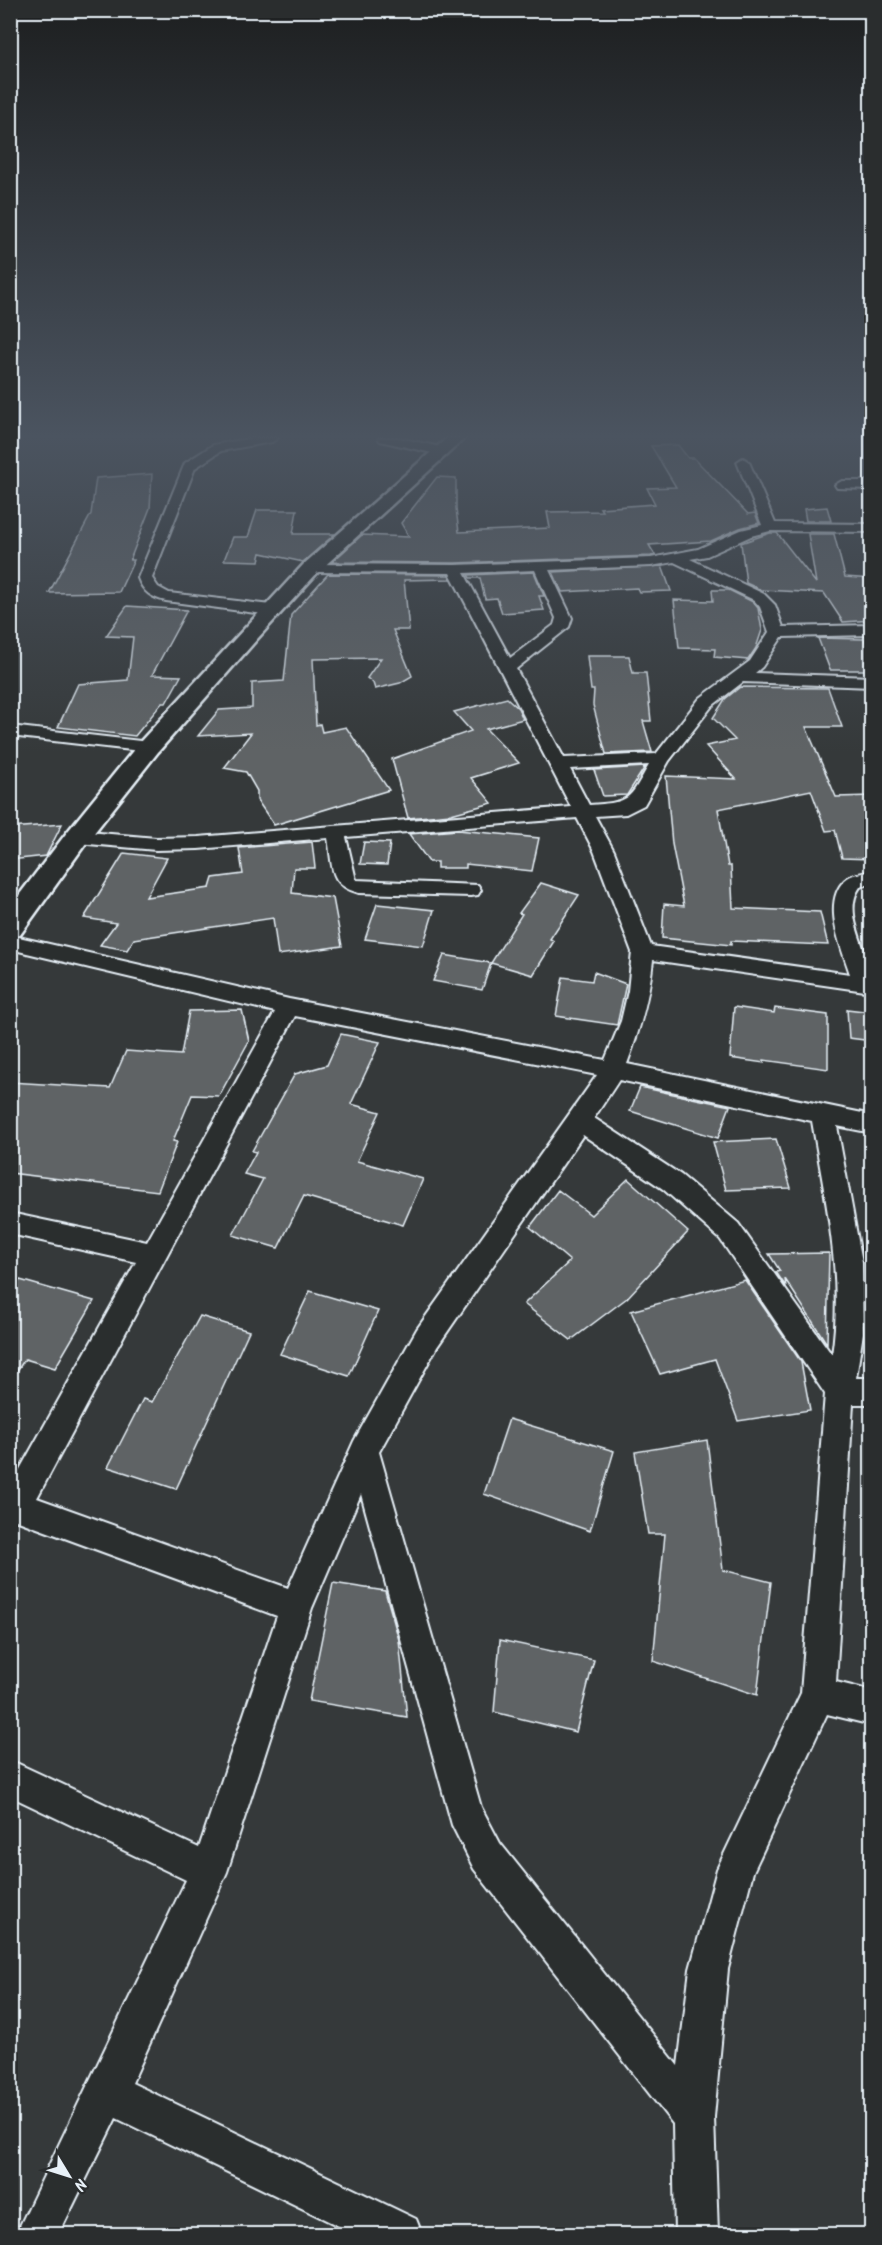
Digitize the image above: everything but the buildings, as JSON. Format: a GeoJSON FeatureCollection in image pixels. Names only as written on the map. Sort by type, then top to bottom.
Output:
{"type":"FeatureCollection","features":[{"type":"Feature","properties":{"kind":"main road"},"geometry":{"type":"LineString","coordinates":[[10,928],[77,837],[148,747],[271,609],[339,543]]}},
{"type":"Feature","properties":{"kind":"street"},"geometry":{"type":"LineString","coordinates":[[159,543],[145,578],[147,586],[157,594],[166,597],[271,609]]}},
{"type":"Feature","properties":{"kind":"street"},"geometry":{"type":"LineString","coordinates":[[311,568],[540,566],[678,559],[702,553],[725,543]]}},
{"type":"Feature","properties":{"kind":"street"},"geometry":{"type":"LineString","coordinates":[[678,559],[759,597],[767,605],[777,632]]}},
{"type":"Feature","properties":{"kind":"street"},"geometry":{"type":"LineString","coordinates":[[508,668],[561,627],[564,622],[540,566]]}},
{"type":"Feature","properties":{"kind":"street"},"geometry":{"type":"LineString","coordinates":[[37,2235],[107,2092],[209,1872],[296,1607],[364,1451],[427,1338],[580,1121],[613,1070],[632,1021],[639,991],[643,952],[604,851],[455,568]]}},
{"type":"Feature","properties":{"kind":"street"},"geometry":{"type":"LineString","coordinates":[[777,632],[872,630]]}},
{"type":"Feature","properties":{"kind":"street"},"geometry":{"type":"LineString","coordinates":[[77,837],[129,843],[177,844],[626,808],[634,805],[661,759],[706,702],[756,664],[777,632]]}},
{"type":"Feature","properties":{"kind":"street"},"geometry":{"type":"LineString","coordinates":[[740,677],[872,682]]}},
{"type":"Feature","properties":{"kind":"street"},"geometry":{"type":"LineString","coordinates":[[10,731],[148,747]]}},
{"type":"Feature","properties":{"kind":"street"},"geometry":{"type":"LineString","coordinates":[[558,764],[661,759]]}},
{"type":"Feature","properties":{"kind":"street"},"geometry":{"type":"LineString","coordinates":[[336,832],[345,879],[349,884],[359,887],[471,890]]}},
{"type":"Feature","properties":{"kind":"street"},"geometry":{"type":"LineString","coordinates":[[643,952],[868,984],[843,911],[846,893],[853,884],[872,877]]}},
{"type":"Feature","properties":{"kind":"street"},"geometry":{"type":"LineString","coordinates":[[10,942],[289,1007],[613,1070],[872,1124]]}},
{"type":"Feature","properties":{"kind":"street"},"geometry":{"type":"LineString","coordinates":[[289,1007],[154,1255],[14,1504],[296,1607]]}},
{"type":"Feature","properties":{"kind":"street"},"geometry":{"type":"LineString","coordinates":[[696,2235],[693,2117],[709,1969],[735,1869],[818,1695],[856,1391],[849,1333],[849,1262],[823,1114]]}},
{"type":"Feature","properties":{"kind":"street"},"geometry":{"type":"LineString","coordinates":[[580,1121],[672,1182],[729,1231],[856,1391]]}},
{"type":"Feature","properties":{"kind":"street"},"geometry":{"type":"LineString","coordinates":[[10,1223],[154,1255]]}},
{"type":"Feature","properties":{"kind":"street"},"geometry":{"type":"LineString","coordinates":[[364,1451],[465,1812],[487,1856],[693,2117]]}},
{"type":"Feature","properties":{"kind":"street"},"geometry":{"type":"LineString","coordinates":[[818,1695],[872,1708]]}},
{"type":"Feature","properties":{"kind":"street"},"geometry":{"type":"LineString","coordinates":[[10,1777],[209,1872]]}},
{"type":"Feature","properties":{"kind":"street"},"geometry":{"type":"LineString","coordinates":[[107,2092],[401,2235]]}}]}
